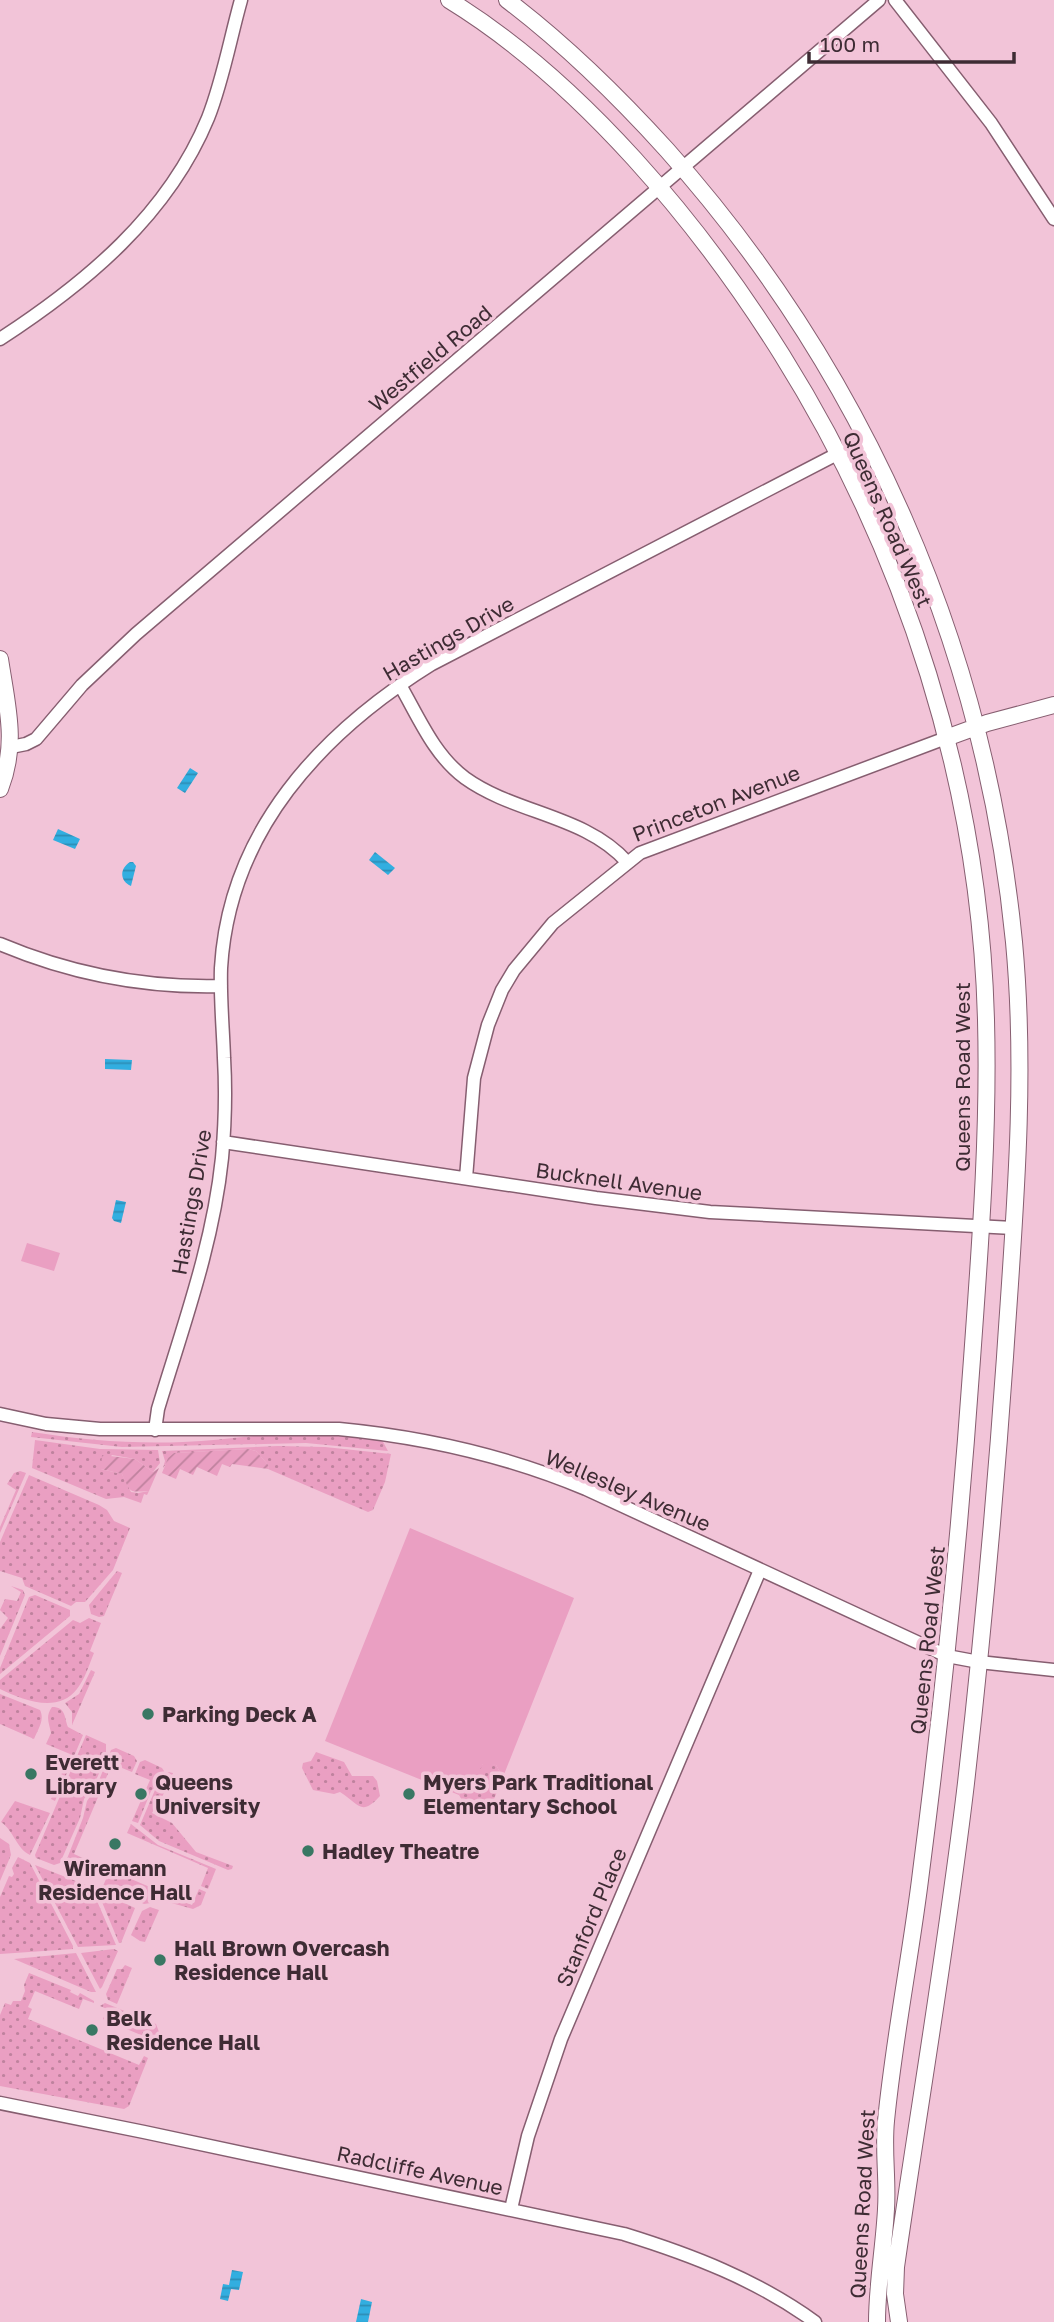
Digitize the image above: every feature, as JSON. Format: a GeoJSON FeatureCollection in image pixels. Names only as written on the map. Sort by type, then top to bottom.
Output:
{"type":"FeatureCollection","features":[{"type":"Feature","properties":{"kind":"street"},"geometry":{"type":"LineString","coordinates":[[0,339],[96,268],[130,237],[164,195],[181,170],[207,119],[218,89],[241,0]]}},
{"type":"Feature","properties":{"kind":"street","name":"Queens Road West"},"geometry":{"type":"LineString","coordinates":[[449,0],[497,32],[558,84],[615,139],[708,248],[763,325],[811,403],[839,454],[895,579],[925,665],[946,738],[970,852],[985,987],[986,1089],[981,1227],[968,1423],[947,1656],[919,1889],[886,2126],[886,2214],[877,2322]]}},
{"type":"Feature","properties":{"kind":"street","name":"Queens Road West"},"geometry":{"type":"LineString","coordinates":[[507,0],[598,78],[683,168],[732,227],[779,292],[830,372],[896,497],[921,556],[955,650],[977,726],[1001,841],[1016,971],[1019,1068],[1013,1228],[993,1512],[979,1662],[966,1784],[897,2267],[895,2294],[899,2322]]}},
{"type":"Feature","properties":{"kind":"street","name":"Westfield Road"},"geometry":{"type":"LineString","coordinates":[[11,747],[36,739],[82,685],[136,634],[879,0]]}},
{"type":"Feature","properties":{"kind":"street"},"geometry":{"type":"LineString","coordinates":[[895,0],[992,123],[1054,219]]}},
{"type":"Feature","properties":{"kind":"street","name":"Hastings Drive"},"geometry":{"type":"LineString","coordinates":[[155,1430],[158,1409],[206,1249],[219,1178],[225,1078],[221,986],[223,949],[234,898],[250,854],[270,816],[294,781],[329,743],[400,685],[463,648],[866,439]]}},
{"type":"Feature","properties":{"kind":"street"},"geometry":{"type":"LineString","coordinates":[[0,659],[11,747],[0,789]]}},
{"type":"Feature","properties":{"kind":"street"},"geometry":{"type":"LineString","coordinates":[[400,685],[432,742],[465,778],[508,800],[595,835],[609,844],[627,862]]}},
{"type":"Feature","properties":{"kind":"street","name":"Princeton Avenue"},"geometry":{"type":"LineString","coordinates":[[466,1178],[475,1070],[502,990],[523,958],[550,926],[627,862],[648,849],[977,726],[1054,705]]}},
{"type":"Feature","properties":{"kind":"street"},"geometry":{"type":"LineString","coordinates":[[0,944],[55,965],[99,976],[168,984],[221,986]]}},
{"type":"Feature","properties":{"kind":"street","name":"Bucknell Avenue"},"geometry":{"type":"LineString","coordinates":[[223,1142],[596,1198],[710,1212],[1013,1228]]}},
{"type":"Feature","properties":{"kind":"street","name":"Wellesley Avenue"},"geometry":{"type":"LineString","coordinates":[[0,1414],[70,1426],[155,1430],[323,1429],[379,1433],[449,1446],[565,1480],[947,1656],[1054,1670]]}},
{"type":"Feature","properties":{"kind":"street","name":"Stanford Place"},"geometry":{"type":"LineString","coordinates":[[511,2209],[528,2136],[561,2039],[760,1570]]}},
{"type":"Feature","properties":{"kind":"street","name":"Radcliffe Avenue"},"geometry":{"type":"LineString","coordinates":[[0,2103],[624,2234],[699,2259],[733,2274],[815,2322]]}},
{"type":"Feature","properties":{"kind":"shaded area"},"geometry":{"type":"Polygon","coordinates":[[[27,1243],[60,1253],[54,1271],[21,1261],[27,1243]]]}},
{"type":"Feature","properties":{"kind":"shaded area"},"geometry":{"type":"Polygon","coordinates":[[[32,1432],[145,1442],[277,1434],[325,1435],[382,1440],[388,1451],[306,1443],[122,1447],[31,1437],[32,1432]]]}},
{"type":"Feature","properties":{"kind":"shaded area"},"geometry":{"type":"Polygon","coordinates":[[[35,1440],[100,1449],[158,1450],[160,1463],[153,1472],[135,1459],[112,1455],[101,1469],[122,1474],[131,1492],[149,1491],[147,1495],[144,1494],[141,1503],[124,1497],[106,1499],[32,1468],[35,1440]]]}},
{"type":"Feature","properties":{"kind":"shaded area"},"geometry":{"type":"Polygon","coordinates":[[[278,1446],[325,1447],[391,1454],[385,1482],[373,1510],[368,1512],[268,1469],[269,1466],[256,1451],[248,1449],[174,1453],[163,1468],[165,1461],[162,1451],[278,1446]]]}},
{"type":"Feature","properties":{"kind":"shaded area"},"geometry":{"type":"Polygon","coordinates":[[[248,1449],[256,1451],[269,1466],[268,1469],[232,1464],[230,1467],[222,1464],[217,1476],[197,1467],[193,1475],[180,1469],[176,1479],[162,1473],[168,1458],[174,1453],[248,1449]]]}},
{"type":"Feature","properties":{"kind":"shaded area"},"geometry":{"type":"Polygon","coordinates":[[[102,1455],[135,1459],[153,1472],[159,1468],[149,1491],[131,1490],[122,1474],[101,1469],[102,1455]]]}},
{"type":"Feature","properties":{"kind":"shaded area"},"geometry":{"type":"Polygon","coordinates":[[[14,1473],[26,1473],[0,1533],[16,1490],[7,1484],[14,1473]]]}},
{"type":"Feature","properties":{"kind":"shaded area"},"geometry":{"type":"Polygon","coordinates":[[[29,1475],[99,1505],[107,1510],[114,1521],[130,1528],[113,1570],[85,1602],[76,1602],[71,1606],[25,1586],[22,1578],[0,1571],[0,1542],[29,1475]]]}},
{"type":"Feature","properties":{"kind":"shaded area"},"geometry":{"type":"Polygon","coordinates":[[[410,1528],[574,1598],[503,1777],[496,1765],[483,1764],[477,1775],[466,1782],[459,1795],[325,1741],[410,1528]]]}},
{"type":"Feature","properties":{"kind":"shaded area"},"geometry":{"type":"Polygon","coordinates":[[[117,1571],[122,1573],[104,1616],[91,1614],[89,1605],[117,1571]]]}},
{"type":"Feature","properties":{"kind":"shaded area"},"geometry":{"type":"Polygon","coordinates":[[[11,1586],[23,1590],[25,1595],[0,1656],[0,1629],[8,1618],[0,1610],[5,1599],[17,1601],[21,1592],[11,1586]]]}},
{"type":"Feature","properties":{"kind":"shaded area"},"geometry":{"type":"Polygon","coordinates":[[[35,1595],[70,1610],[70,1616],[0,1674],[0,1668],[29,1597],[35,1595]]]}},
{"type":"Feature","properties":{"kind":"shaded area"},"geometry":{"type":"Polygon","coordinates":[[[89,1618],[101,1623],[90,1651],[94,1653],[82,1681],[69,1697],[50,1703],[40,1702],[0,1689],[0,1680],[73,1620],[80,1623],[89,1618]]]}},
{"type":"Feature","properties":{"kind":"shaded area"},"geometry":{"type":"Polygon","coordinates":[[[91,1670],[95,1672],[72,1725],[72,1712],[65,1703],[79,1694],[91,1670]]]}},
{"type":"Feature","properties":{"kind":"shaded area"},"geometry":{"type":"Polygon","coordinates":[[[0,1694],[40,1710],[41,1721],[34,1739],[0,1724],[0,1694]]]}},
{"type":"Feature","properties":{"kind":"shaded area"},"geometry":{"type":"Polygon","coordinates":[[[52,1707],[62,1711],[68,1727],[83,1735],[55,1801],[51,1799],[70,1754],[46,1744],[51,1733],[48,1717],[52,1707]]]}},
{"type":"Feature","properties":{"kind":"shaded area"},"geometry":{"type":"Polygon","coordinates":[[[86,1735],[106,1744],[106,1757],[94,1785],[84,1799],[80,1818],[60,1863],[54,1865],[36,1858],[35,1855],[86,1735]]]}},
{"type":"Feature","properties":{"kind":"shaded area"},"geometry":{"type":"Polygon","coordinates":[[[116,1748],[134,1756],[137,1761],[132,1772],[112,1764],[74,1854],[94,1863],[87,1879],[63,1869],[87,1801],[96,1788],[111,1750],[116,1748]]]}},
{"type":"Feature","properties":{"kind":"shaded area"},"geometry":{"type":"Polygon","coordinates":[[[316,1752],[344,1762],[352,1776],[373,1776],[377,1781],[380,1796],[364,1807],[340,1792],[334,1794],[313,1790],[302,1768],[303,1763],[311,1761],[316,1752]]]}},
{"type":"Feature","properties":{"kind":"shaded area"},"geometry":{"type":"Polygon","coordinates":[[[145,1760],[164,1771],[160,1782],[151,1791],[138,1823],[132,1821],[150,1780],[135,1774],[140,1762],[145,1760]]]}},
{"type":"Feature","properties":{"kind":"shaded area"},"geometry":{"type":"Polygon","coordinates":[[[483,1764],[496,1765],[503,1777],[490,1809],[463,1802],[459,1795],[466,1782],[483,1764]]]}},
{"type":"Feature","properties":{"kind":"shaded area"},"geometry":{"type":"Polygon","coordinates":[[[168,1772],[173,1773],[167,1789],[152,1813],[172,1823],[196,1852],[233,1866],[232,1869],[228,1870],[159,1841],[140,1825],[155,1790],[162,1784],[168,1772]]]}},
{"type":"Feature","properties":{"kind":"shaded area"},"geometry":{"type":"Polygon","coordinates":[[[15,1801],[50,1813],[30,1855],[21,1848],[1,1822],[15,1801]]]}},
{"type":"Feature","properties":{"kind":"shaded area"},"geometry":{"type":"Polygon","coordinates":[[[131,1824],[158,1845],[216,1869],[208,1889],[201,1886],[208,1868],[127,1833],[131,1824]]]}},
{"type":"Feature","properties":{"kind":"shaded area"},"geometry":{"type":"Polygon","coordinates":[[[0,1838],[9,1844],[11,1855],[0,1881],[0,1838]]]}},
{"type":"Feature","properties":{"kind":"shaded area"},"geometry":{"type":"Polygon","coordinates":[[[18,1857],[30,1863],[73,1949],[0,1954],[0,1897],[9,1876],[14,1874],[12,1868],[18,1857]]]}},
{"type":"Feature","properties":{"kind":"shaded area"},"geometry":{"type":"Polygon","coordinates":[[[35,1865],[91,1887],[116,1945],[78,1947],[35,1865]]]}},
{"type":"Feature","properties":{"kind":"shaded area"},"geometry":{"type":"Polygon","coordinates":[[[110,1870],[192,1905],[199,1889],[206,1892],[201,1905],[193,1909],[164,1901],[144,1904],[121,1893],[122,1891],[103,1886],[110,1870]]]}},
{"type":"Feature","properties":{"kind":"shaded area"},"geometry":{"type":"Polygon","coordinates":[[[97,1890],[135,1908],[121,1943],[119,1943],[97,1890]]]}},
{"type":"Feature","properties":{"kind":"shaded area"},"geometry":{"type":"Polygon","coordinates":[[[150,1907],[159,1910],[145,1942],[140,1941],[131,1935],[142,1911],[150,1907]]]}},
{"type":"Feature","properties":{"kind":"shaded area"},"geometry":{"type":"Polygon","coordinates":[[[114,1949],[118,1951],[100,1989],[81,1953],[114,1949]]]}},
{"type":"Feature","properties":{"kind":"shaded area"},"geometry":{"type":"Polygon","coordinates":[[[76,1953],[96,1992],[14,1959],[76,1953]]]}},
{"type":"Feature","properties":{"kind":"shaded area"},"geometry":{"type":"Polygon","coordinates":[[[125,1965],[132,1968],[117,2004],[108,2000],[106,1994],[117,1969],[122,1969],[125,1965]]]}},
{"type":"Feature","properties":{"kind":"shaded area"},"geometry":{"type":"Polygon","coordinates":[[[29,1973],[71,1990],[70,1992],[78,1996],[80,1993],[94,2003],[83,1999],[79,2009],[35,1991],[28,2007],[32,2009],[28,2019],[139,2065],[144,2056],[148,2058],[129,2106],[124,2109],[0,2086],[0,2015],[5,2003],[11,2005],[13,2001],[21,2001],[29,1973]]]}},
{"type":"Feature","properties":{"kind":"shaded area"},"geometry":{"type":"Polygon","coordinates":[[[105,2003],[156,2024],[159,2032],[155,2041],[103,2019],[107,2009],[100,2006],[105,2003]]]}},
{"type":"Feature","properties":{"kind":"water"},"geometry":{"type":"Polygon","coordinates":[[[190,768],[198,773],[185,793],[177,788],[190,768]]]}},
{"type":"Feature","properties":{"kind":"water"},"geometry":{"type":"Polygon","coordinates":[[[58,829],[80,839],[75,849],[53,840],[58,829]]]}},
{"type":"Feature","properties":{"kind":"water"},"geometry":{"type":"Polygon","coordinates":[[[375,852],[395,868],[388,875],[369,860],[375,852]]]}},
{"type":"Feature","properties":{"kind":"water"},"geometry":{"type":"Polygon","coordinates":[[[130,862],[136,866],[131,886],[122,875],[130,862]]]}},
{"type":"Feature","properties":{"kind":"water"},"geometry":{"type":"Polygon","coordinates":[[[105,1059],[132,1060],[131,1070],[105,1069],[105,1059]]]}},
{"type":"Feature","properties":{"kind":"water"},"geometry":{"type":"Polygon","coordinates":[[[116,1200],[126,1202],[121,1223],[112,1218],[116,1200]]]}},
{"type":"Feature","properties":{"kind":"water"},"geometry":{"type":"Polygon","coordinates":[[[232,2270],[243,2272],[239,2290],[231,2289],[228,2301],[220,2299],[223,2284],[229,2285],[232,2270]]]}},
{"type":"Feature","properties":{"kind":"water"},"geometry":{"type":"Polygon","coordinates":[[[361,2299],[372,2302],[368,2322],[356,2322],[361,2299]]]}},
{"type":"Feature","properties":{"kind":"place","name":"Parking Deck A"},"geometry":{"type":"Point","coordinates":[148,1714]}},
{"type":"Feature","properties":{"kind":"place","name":"Everett Library"},"geometry":{"type":"Point","coordinates":[31,1774]}},
{"type":"Feature","properties":{"kind":"place","name":"Queens University"},"geometry":{"type":"Point","coordinates":[141,1794]}},
{"type":"Feature","properties":{"kind":"place","name":"Myers Park Traditional Elementary School"},"geometry":{"type":"Point","coordinates":[409,1794]}},
{"type":"Feature","properties":{"kind":"place","name":"Wiremann Residence Hall"},"geometry":{"type":"Point","coordinates":[115,1844]}},
{"type":"Feature","properties":{"kind":"place","name":"Hadley Theatre"},"geometry":{"type":"Point","coordinates":[308,1851]}},
{"type":"Feature","properties":{"kind":"place","name":"Hall Brown Overcash Residence Hall"},"geometry":{"type":"Point","coordinates":[160,1960]}},
{"type":"Feature","properties":{"kind":"place","name":"Belk Residence Hall"},"geometry":{"type":"Point","coordinates":[92,2030]}}]}
